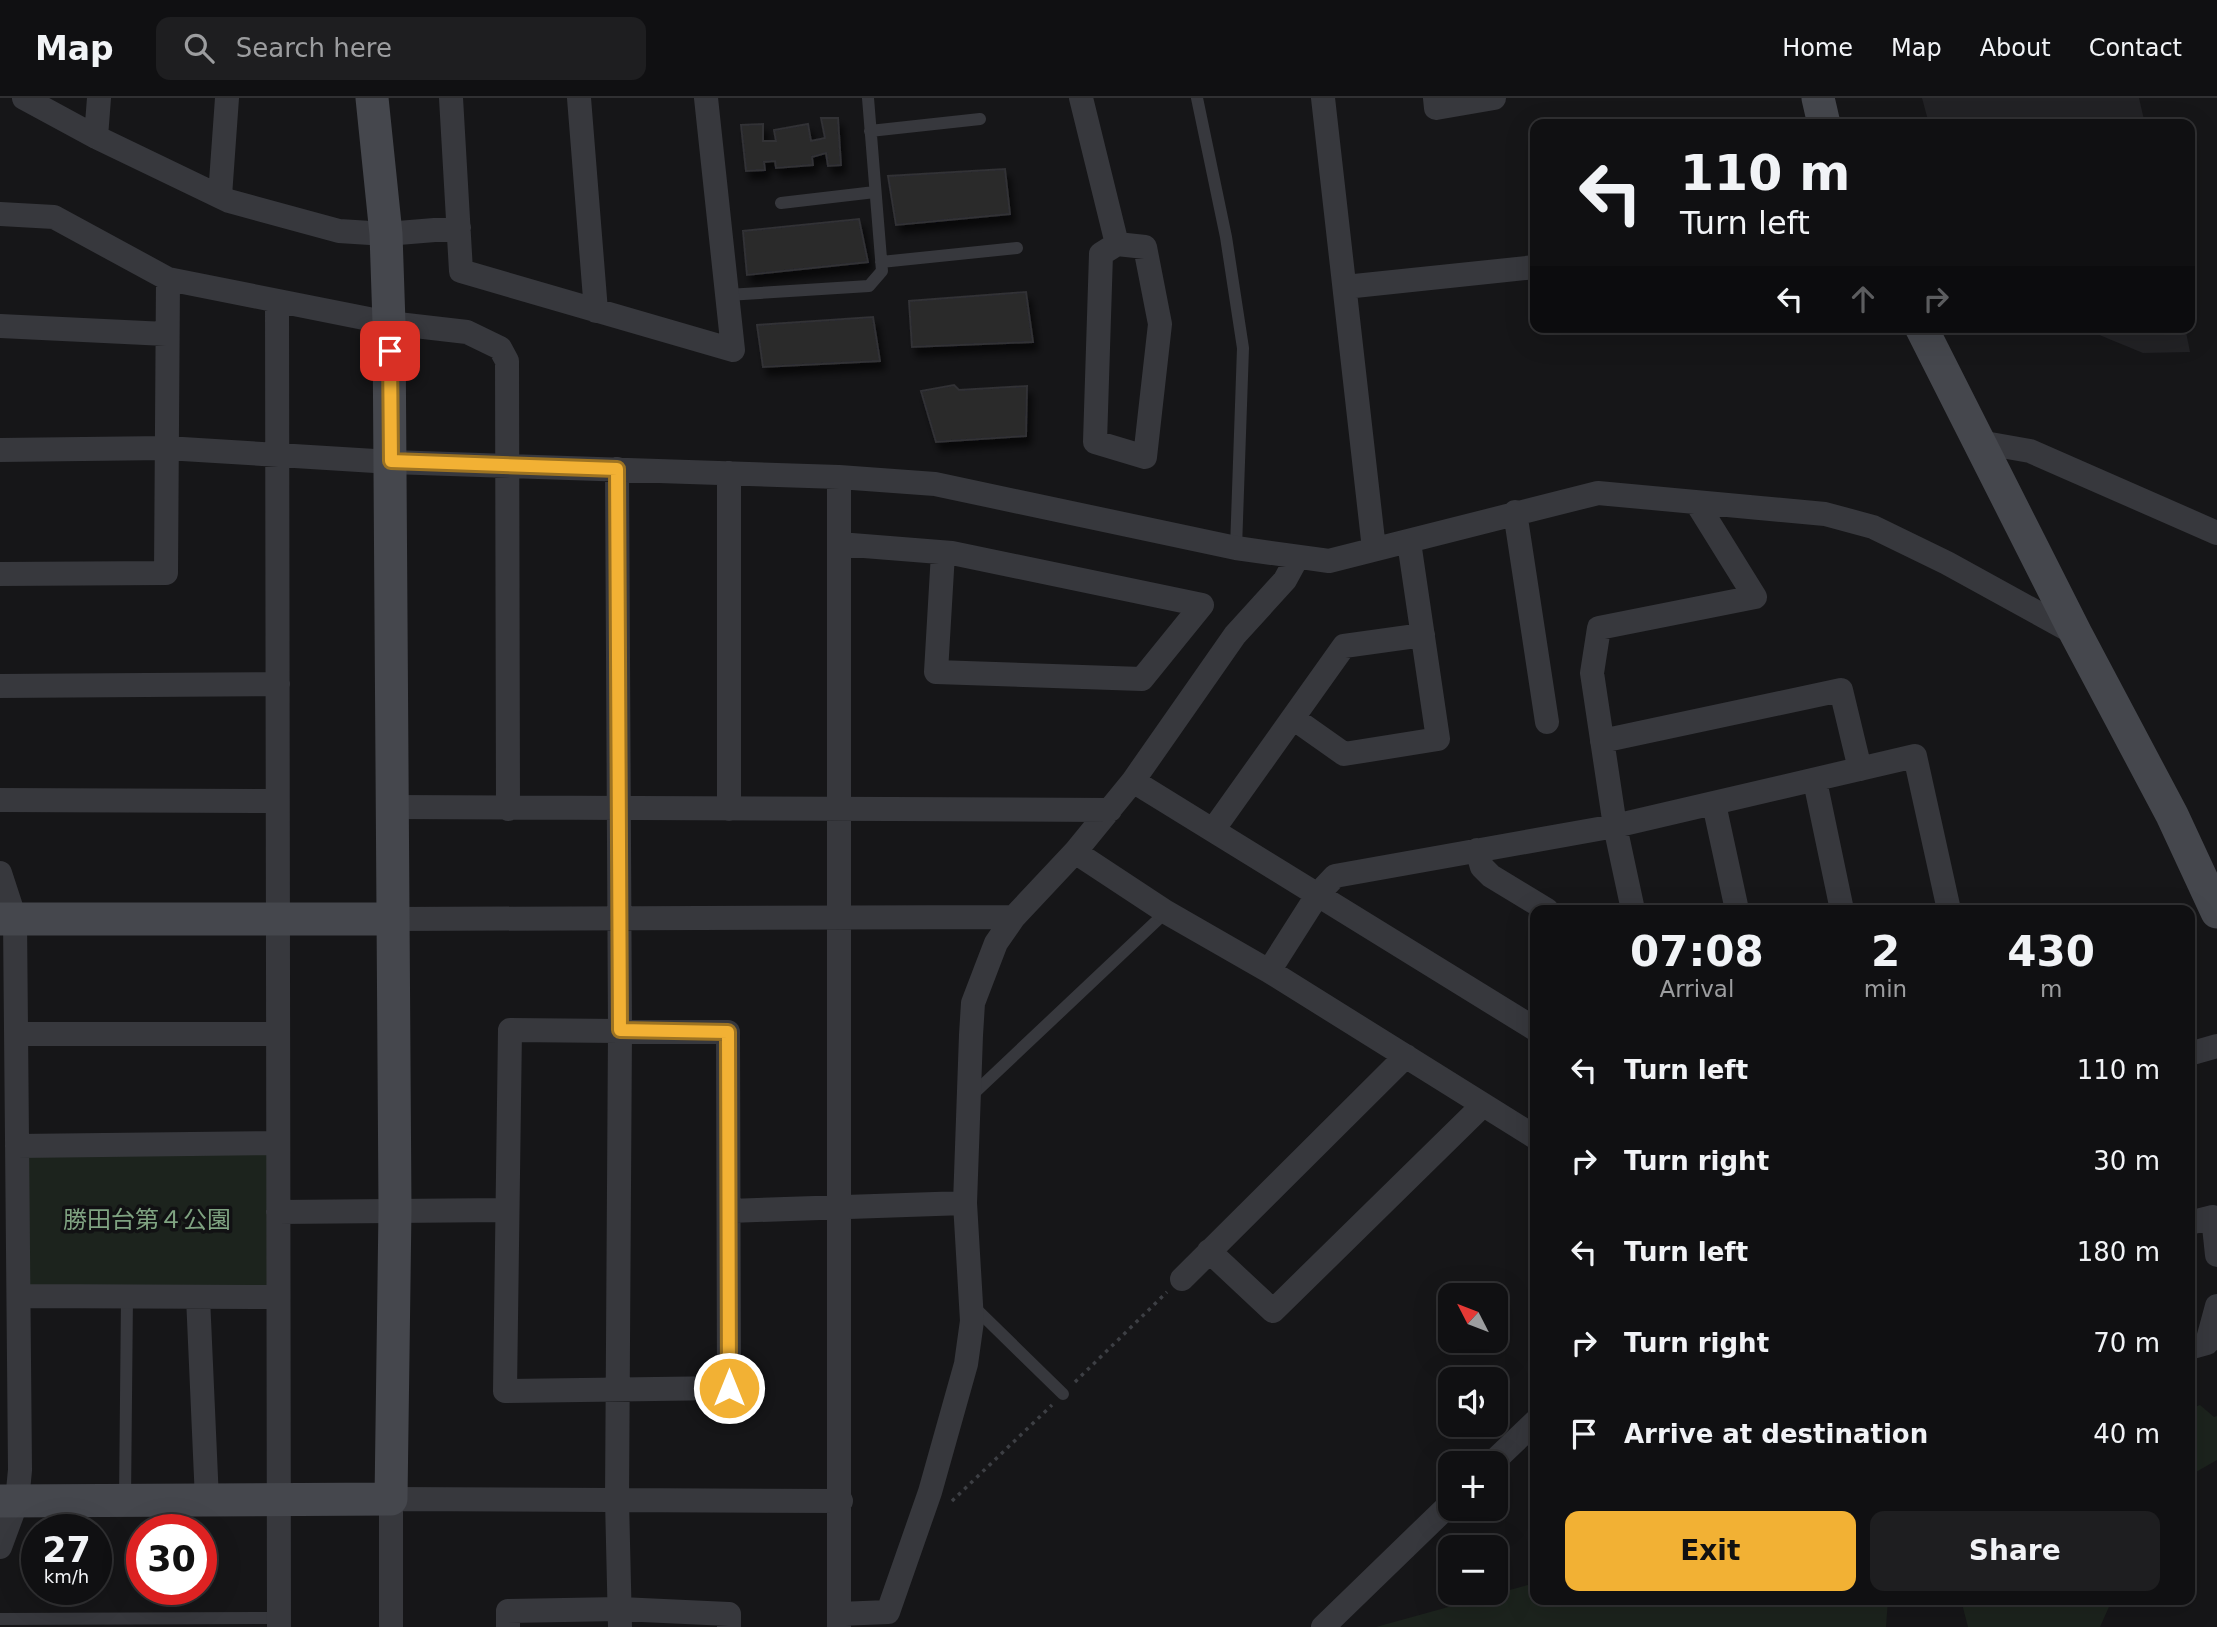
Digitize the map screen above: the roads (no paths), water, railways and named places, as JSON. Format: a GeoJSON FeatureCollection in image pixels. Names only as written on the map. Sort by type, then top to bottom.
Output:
{"type":"FeatureCollection","features":[{"type":"Feature","properties":{"kind":"street"},"geometry":{"type":"LineString","coordinates":[[24,98],[96,137],[220,196],[339,231],[386,234],[459,228]]}},
{"type":"Feature","properties":{"kind":"street"},"geometry":{"type":"LineString","coordinates":[[96,137],[99,98]]}},
{"type":"Feature","properties":{"kind":"street"},"geometry":{"type":"LineString","coordinates":[[220,196],[227,98]]}},
{"type":"Feature","properties":{"kind":"street"},"geometry":{"type":"LineString","coordinates":[[372,98],[386,234],[391,461],[395,1209],[391,1627]]}},
{"type":"Feature","properties":{"kind":"street"},"geometry":{"type":"LineString","coordinates":[[452,98],[461,271],[733,350],[706,98]]}},
{"type":"Feature","properties":{"kind":"street"},"geometry":{"type":"LineString","coordinates":[[579,98],[596,311]]}},
{"type":"Feature","properties":{"kind":"street"},"geometry":{"type":"LineString","coordinates":[[1081,98],[1117,244]]}},
{"type":"Feature","properties":{"kind":"street"},"geometry":{"type":"LineString","coordinates":[[1323,98],[1374,549]]}},
{"type":"Feature","properties":{"kind":"street"},"geometry":{"type":"LineString","coordinates":[[1435,98],[1436,108],[1494,98]]}},
{"type":"Feature","properties":{"kind":"street"},"geometry":{"type":"LineString","coordinates":[[1818,98],[1823,119]]}},
{"type":"Feature","properties":{"kind":"street"},"geometry":{"type":"LineString","coordinates":[[0,214],[54,217],[168,279],[389,323],[467,332],[500,348],[507,361],[508,809]]}},
{"type":"Feature","properties":{"kind":"street"},"geometry":{"type":"LineString","coordinates":[[1117,244],[1145,247],[1160,324],[1145,457],[1095,443],[1101,254],[1117,244]]}},
{"type":"Feature","properties":{"kind":"street"},"geometry":{"type":"LineString","coordinates":[[1345,287],[1530,268]]}},
{"type":"Feature","properties":{"kind":"street"},"geometry":{"type":"LineString","coordinates":[[0,574],[166,573],[168,279]]}},
{"type":"Feature","properties":{"kind":"street"},"geometry":{"type":"LineString","coordinates":[[276,302],[279,1623]]}},
{"type":"Feature","properties":{"kind":"street"},"geometry":{"type":"LineString","coordinates":[[0,326],[166,334]]}},
{"type":"Feature","properties":{"kind":"street"},"geometry":{"type":"LineString","coordinates":[[1924,333],[2076,634],[2172,815],[2217,912]]}},
{"type":"Feature","properties":{"kind":"street"},"geometry":{"type":"LineString","coordinates":[[1979,442],[2030,451],[2217,533]]}},
{"type":"Feature","properties":{"kind":"street"},"geometry":{"type":"LineString","coordinates":[[0,450],[166,448],[391,461],[839,477],[935,484],[1236,548],[1329,561],[1598,493],[1825,514],[1873,527],[1947,563],[2076,634]]}},
{"type":"Feature","properties":{"kind":"street"},"geometry":{"type":"LineString","coordinates":[[617,469],[617,919],[620,1030],[620,1390],[617,1500],[620,1618]]}},
{"type":"Feature","properties":{"kind":"street"},"geometry":{"type":"LineString","coordinates":[[729,473],[729,808]]}},
{"type":"Feature","properties":{"kind":"street"},"geometry":{"type":"LineString","coordinates":[[839,477],[839,1621],[887,1619],[930,1492],[966,1364],[972,1305],[965,1203],[973,1003],[996,943],[1014,917],[1075,852],[1133,781],[1235,635],[1284,579],[1297,558]]}},
{"type":"Feature","properties":{"kind":"street"},"geometry":{"type":"LineString","coordinates":[[1632,905],[1615,825],[1592,673],[1599,628],[1755,597],[1696,502]]}},
{"type":"Feature","properties":{"kind":"street"},"geometry":{"type":"LineString","coordinates":[[1515,512],[1547,722]]}},
{"type":"Feature","properties":{"kind":"street"},"geometry":{"type":"LineString","coordinates":[[1293,718],[1344,754],[1438,739],[1409,542]]}},
{"type":"Feature","properties":{"kind":"street"},"geometry":{"type":"LineString","coordinates":[[839,544],[943,553],[965,556],[1202,605],[1142,679],[936,672],[943,553]]}},
{"type":"Feature","properties":{"kind":"street"},"geometry":{"type":"LineString","coordinates":[[1213,830],[1345,646],[1423,635]]}},
{"type":"Feature","properties":{"kind":"street"},"geometry":{"type":"LineString","coordinates":[[0,686],[278,684]]}},
{"type":"Feature","properties":{"kind":"street"},"geometry":{"type":"LineString","coordinates":[[1602,741],[1841,690],[1860,769]]}},
{"type":"Feature","properties":{"kind":"street"},"geometry":{"type":"LineString","coordinates":[[1269,971],[1318,894],[1335,876],[1615,825],[1915,757],[1948,905]]}},
{"type":"Feature","properties":{"kind":"street"},"geometry":{"type":"LineString","coordinates":[[1133,781],[1530,1026]]}},
{"type":"Feature","properties":{"kind":"street"},"geometry":{"type":"LineString","coordinates":[[1815,781],[1841,905]]}},
{"type":"Feature","properties":{"kind":"street"},"geometry":{"type":"LineString","coordinates":[[0,800],[277,801]]}},
{"type":"Feature","properties":{"kind":"street"},"geometry":{"type":"LineString","coordinates":[[1714,804],[1736,905]]}},
{"type":"Feature","properties":{"kind":"street"},"geometry":{"type":"LineString","coordinates":[[392,807],[1110,810]]}},
{"type":"Feature","properties":{"kind":"street"},"geometry":{"type":"LineString","coordinates":[[1477,850],[1482,867],[1491,876],[1539,905]]}},
{"type":"Feature","properties":{"kind":"street"},"geometry":{"type":"LineString","coordinates":[[1075,852],[1166,912],[1269,971],[1530,1134]]}},
{"type":"Feature","properties":{"kind":"street"},"geometry":{"type":"LineString","coordinates":[[0,873],[8,919],[17,1034],[17,1146],[8,1210],[19,1296],[8,1501],[0,1547]]}},
{"type":"Feature","properties":{"kind":"street"},"geometry":{"type":"LineString","coordinates":[[8,919],[840,920],[1014,917]]}},
{"type":"Feature","properties":{"kind":"street"},"geometry":{"type":"LineString","coordinates":[[510,1030],[620,1030],[728,1032],[729,1388],[505,1391],[510,1030]]}},
{"type":"Feature","properties":{"kind":"street"},"geometry":{"type":"LineString","coordinates":[[17,1034],[277,1034]]}},
{"type":"Feature","properties":{"kind":"street"},"geometry":{"type":"LineString","coordinates":[[2195,1052],[2217,1046]]}},
{"type":"Feature","properties":{"kind":"street"},"geometry":{"type":"LineString","coordinates":[[1181,1279],[1406,1056]]}},
{"type":"Feature","properties":{"kind":"street"},"geometry":{"type":"LineString","coordinates":[[1209,1251],[1273,1311],[1483,1105]]}},
{"type":"Feature","properties":{"kind":"street"},"geometry":{"type":"LineString","coordinates":[[17,1146],[277,1143]]}},
{"type":"Feature","properties":{"kind":"street"},"geometry":{"type":"LineString","coordinates":[[729,1211],[965,1203]]}},
{"type":"Feature","properties":{"kind":"street"},"geometry":{"type":"LineString","coordinates":[[278,1212],[506,1210]]}},
{"type":"Feature","properties":{"kind":"street"},"geometry":{"type":"LineString","coordinates":[[2195,1222],[2213,1217],[2217,1255]]}},
{"type":"Feature","properties":{"kind":"street"},"geometry":{"type":"LineString","coordinates":[[19,1296],[277,1297]]}},
{"type":"Feature","properties":{"kind":"street"},"geometry":{"type":"LineString","coordinates":[[198,1297],[206,1500]]}},
{"type":"Feature","properties":{"kind":"street"},"geometry":{"type":"LineString","coordinates":[[2195,1346],[2207,1343],[2217,1306]]}},
{"type":"Feature","properties":{"kind":"street"},"geometry":{"type":"LineString","coordinates":[[1505,1451],[1530,1427]]}},
{"type":"Feature","properties":{"kind":"street"},"geometry":{"type":"LineString","coordinates":[[8,1501],[841,1501]]}},
{"type":"Feature","properties":{"kind":"street"},"geometry":{"type":"LineString","coordinates":[[1323,1627],[1438,1516]]}},
{"type":"Feature","properties":{"kind":"street"},"geometry":{"type":"LineString","coordinates":[[508,1627],[508,1611],[620,1618],[729,1614],[729,1627]]}},
{"type":"Feature","properties":{"kind":"lane"},"geometry":{"type":"LineString","coordinates":[[727,295],[869,286],[882,271],[868,98]]}},
{"type":"Feature","properties":{"kind":"lane"},"geometry":{"type":"LineString","coordinates":[[1197,98],[1226,237],[1243,348],[1236,548]]}},
{"type":"Feature","properties":{"kind":"lane"},"geometry":{"type":"LineString","coordinates":[[870,131],[980,119]]}},
{"type":"Feature","properties":{"kind":"lane"},"geometry":{"type":"LineString","coordinates":[[780,203],[876,192]]}},
{"type":"Feature","properties":{"kind":"lane"},"geometry":{"type":"LineString","coordinates":[[881,262],[1017,248]]}},
{"type":"Feature","properties":{"kind":"lane"},"geometry":{"type":"LineString","coordinates":[[969,1097],[1166,912]]}},
{"type":"Feature","properties":{"kind":"lane"},"geometry":{"type":"LineString","coordinates":[[125,1500],[127,1296]]}},
{"type":"Feature","properties":{"kind":"lane"},"geometry":{"type":"LineString","coordinates":[[972,1305],[1063,1394]]}},
{"type":"Feature","properties":{"kind":"lane"},"geometry":{"type":"LineString","coordinates":[[0,1619],[279,1623]]}},
{"type":"Feature","properties":{"kind":"park label","name":"勝田台第４公園"},"geometry":{"type":"Point","coordinates":[147,1220]}}]}
